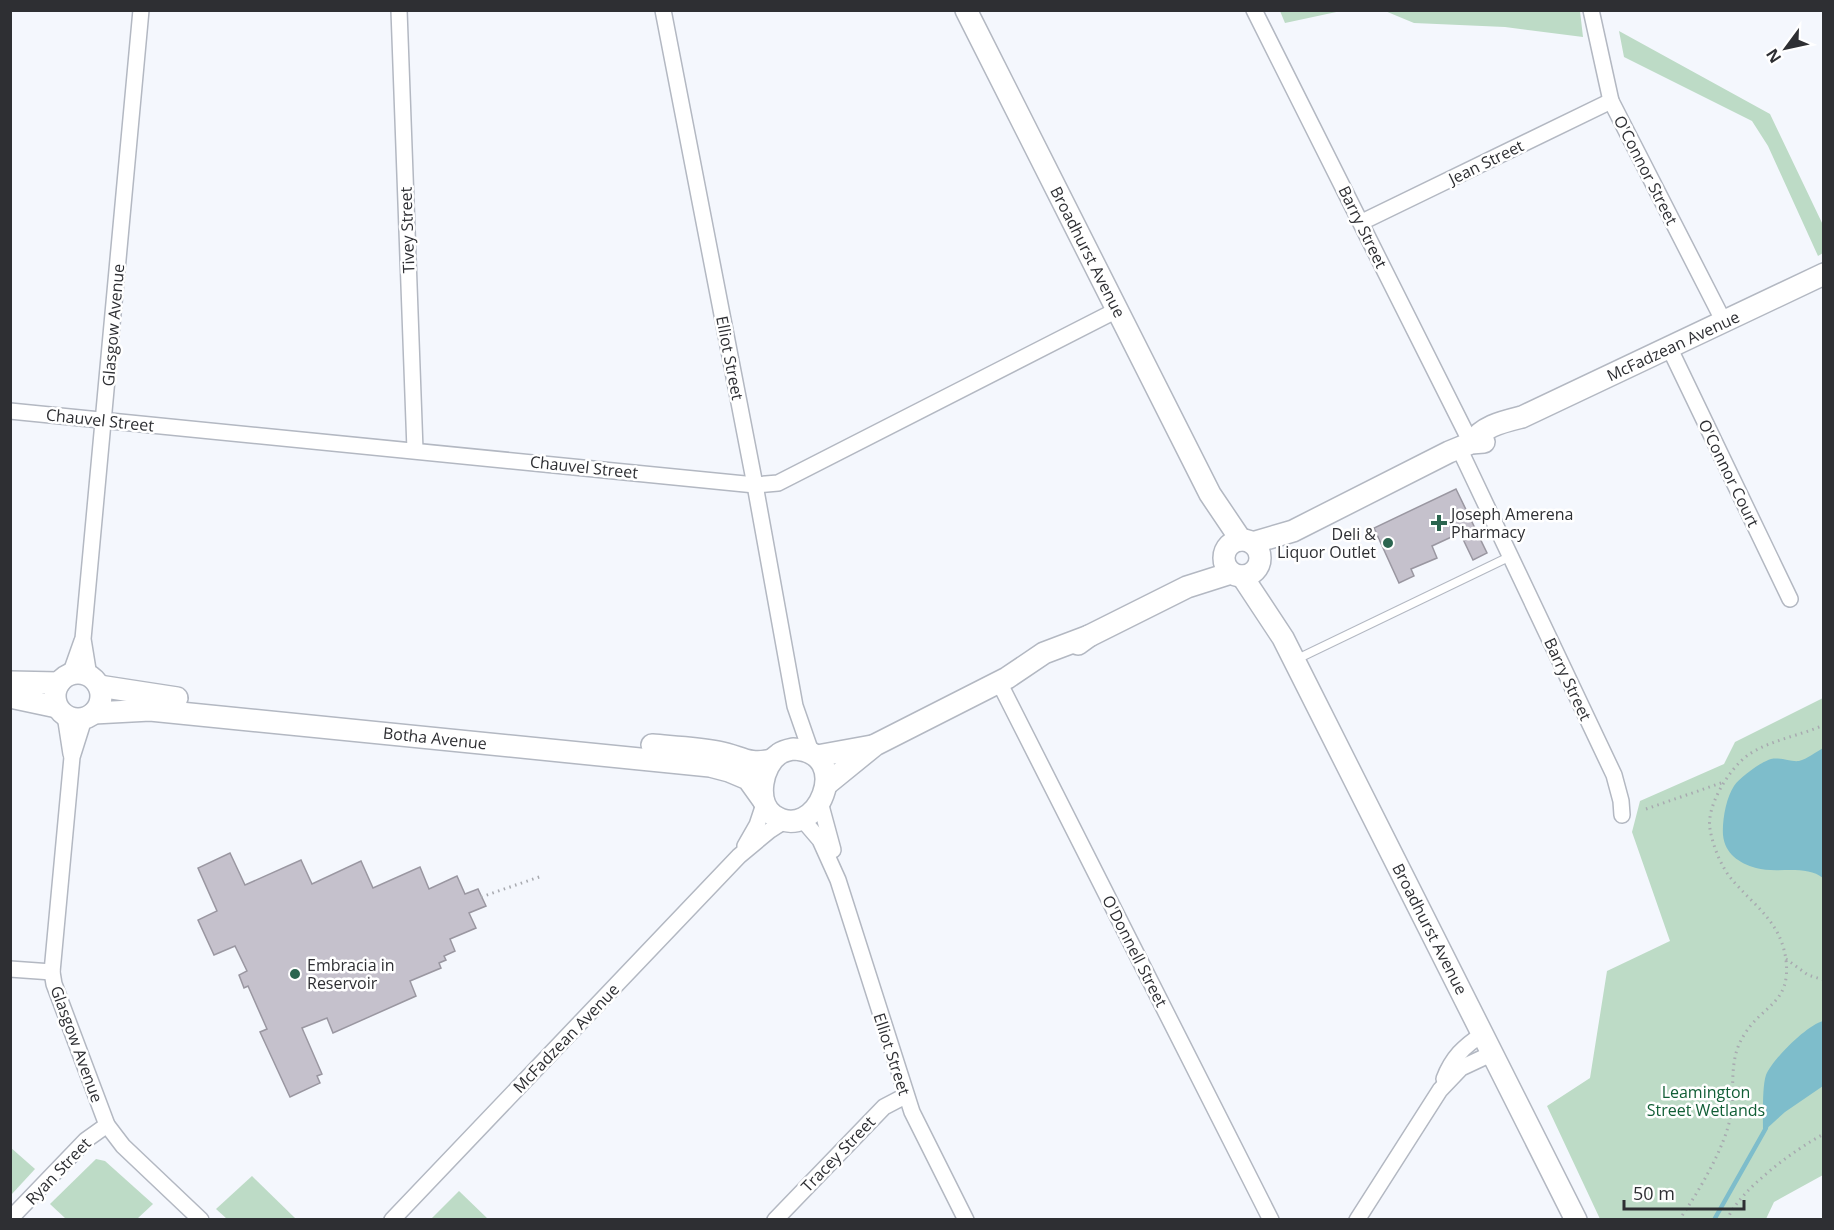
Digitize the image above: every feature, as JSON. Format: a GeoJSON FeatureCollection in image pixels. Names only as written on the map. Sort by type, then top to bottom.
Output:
{"type":"FeatureCollection","features":[{"type":"Feature","properties":{"kind":"street","name":"Glasgow Avenue"},"geometry":{"type":"LineString","coordinates":[[79,680],[105,421],[141,10]]}},
{"type":"Feature","properties":{"kind":"street","name":"Tivey Street"},"geometry":{"type":"LineString","coordinates":[[399,10],[415,450]]}},
{"type":"Feature","properties":{"kind":"street","name":"Elliot Street"},"geometry":{"type":"LineString","coordinates":[[663,10],[755,485],[795,706],[795,733],[780,755]]}},
{"type":"Feature","properties":{"kind":"street","name":"Broadhurst Avenue"},"geometry":{"type":"LineString","coordinates":[[966,10],[1576,1220]]}},
{"type":"Feature","properties":{"kind":"street","name":"Barry Street"},"geometry":{"type":"LineString","coordinates":[[1254,10],[1362,222],[1406,316],[1465,446],[1510,556],[1614,775],[1622,815]]}},
{"type":"Feature","properties":{"kind":"street","name":"O'Connor Street"},"geometry":{"type":"LineString","coordinates":[[1591,10],[1611,101],[1724,322]]}},
{"type":"Feature","properties":{"kind":"street","name":"Jean Street"},"geometry":{"type":"LineString","coordinates":[[1362,222],[1611,101]]}},
{"type":"Feature","properties":{"kind":"street","name":"McFadzean Avenue"},"geometry":{"type":"LineString","coordinates":[[823,793],[876,745],[1003,680],[1044,653],[1089,636],[1465,446],[1478,433],[1486,429],[1522,417],[1824,274]]}},
{"type":"Feature","properties":{"kind":"street","name":"Chauvel Street"},"geometry":{"type":"LineString","coordinates":[[10,411],[755,485],[778,483],[1117,310]]}},
{"type":"Feature","properties":{"kind":"street","name":"O'Connor Court"},"geometry":{"type":"LineString","coordinates":[[1669,347],[1790,598]]}},
{"type":"Feature","properties":{"kind":"street","name":"Botha Avenue"},"geometry":{"type":"LineString","coordinates":[[10,682],[79,680],[150,696],[280,716]]}},
{"type":"Feature","properties":{"kind":"street"},"geometry":{"type":"LineString","coordinates":[[79,680],[101,701],[75,713],[55,694],[79,680]]}},
{"type":"Feature","properties":{"kind":"street","name":"O'Donnell Street"},"geometry":{"type":"LineString","coordinates":[[1003,680],[1271,1220]]}},
{"type":"Feature","properties":{"kind":"street","name":"Botha Avenue"},"geometry":{"type":"LineString","coordinates":[[10,697],[75,713],[150,710],[280,716],[605,748],[718,752],[750,763],[780,755]]}},
{"type":"Feature","properties":{"kind":"street","name":"Elliot Street"},"geometry":{"type":"LineString","coordinates":[[795,706],[814,754]]}},
{"type":"Feature","properties":{"kind":"street","name":"Glasgow Avenue"},"geometry":{"type":"LineString","coordinates":[[75,713],[52,972],[54,984],[107,1125],[123,1146],[201,1220]]}},
{"type":"Feature","properties":{"kind":"street","name":"McFadzean Avenue"},"geometry":{"type":"LineString","coordinates":[[814,754],[876,745]]}},
{"type":"Feature","properties":{"kind":"street","name":"Botha Avenue"},"geometry":{"type":"LineString","coordinates":[[605,748],[729,771],[748,779],[763,802]]}},
{"type":"Feature","properties":{"kind":"street"},"geometry":{"type":"LineString","coordinates":[[803,749],[814,754],[825,770],[823,793],[812,812],[794,820],[777,817],[769,812],[763,802],[762,788],[765,775],[780,755],[803,749]]}},
{"type":"Feature","properties":{"kind":"street","name":"Elliot Street"},"geometry":{"type":"LineString","coordinates":[[823,793],[838,880]]}},
{"type":"Feature","properties":{"kind":"street","name":"McFadzean Avenue"},"geometry":{"type":"LineString","coordinates":[[739,856],[757,825],[763,802]]}},
{"type":"Feature","properties":{"kind":"street","name":"Elliot Street"},"geometry":{"type":"LineString","coordinates":[[794,820],[820,840],[838,880],[905,1096],[966,1220]]}},
{"type":"Feature","properties":{"kind":"street","name":"McFadzean Avenue"},"geometry":{"type":"LineString","coordinates":[[393,1220],[739,856],[769,831],[794,820]]}},
{"type":"Feature","properties":{"kind":"street"},"geometry":{"type":"LineString","coordinates":[[10,969],[52,972]]}},
{"type":"Feature","properties":{"kind":"street"},"geometry":{"type":"LineString","coordinates":[[1440,1090],[1449,1067],[1460,1050],[1483,1034]]}},
{"type":"Feature","properties":{"kind":"street"},"geometry":{"type":"LineString","coordinates":[[1357,1220],[1440,1090],[1461,1068],[1493,1053]]}},
{"type":"Feature","properties":{"kind":"street","name":"Tracey Street"},"geometry":{"type":"LineString","coordinates":[[774,1220],[884,1107],[905,1096]]}},
{"type":"Feature","properties":{"kind":"street","name":"Ryan Street"},"geometry":{"type":"LineString","coordinates":[[10,1219],[86,1140],[107,1125]]}},
{"type":"Feature","properties":{"kind":"lane"},"geometry":{"type":"LineString","coordinates":[[1294,660],[1510,556]]}},
{"type":"Feature","properties":{"kind":"path"},"geometry":{"type":"LineString","coordinates":[[1679,1220],[1706,1179],[1726,1132],[1731,1114],[1732,1071],[1744,1035],[1772,1006],[1781,993],[1787,977],[1783,944],[1766,914],[1732,880],[1716,849],[1710,829],[1710,815],[1724,782],[1735,767],[1749,755],[1769,744],[1804,734],[1824,725]]}},
{"type":"Feature","properties":{"kind":"path"},"geometry":{"type":"LineString","coordinates":[[1647,809],[1724,782]]}},
{"type":"Feature","properties":{"kind":"path"},"geometry":{"type":"LineString","coordinates":[[482,897],[542,876]]}},
{"type":"Feature","properties":{"kind":"path"},"geometry":{"type":"LineString","coordinates":[[1786,959],[1808,975],[1824,980]]}},
{"type":"Feature","properties":{"kind":"path"},"geometry":{"type":"LineString","coordinates":[[1727,1220],[1741,1199],[1771,1170],[1802,1146],[1824,1134]]}},
{"type":"Feature","properties":{"kind":"green space"},"geometry":{"type":"Polygon","coordinates":[[[1280,11],[1341,11],[1285,23],[1280,11]]]}},
{"type":"Feature","properties":{"kind":"green space"},"geometry":{"type":"Polygon","coordinates":[[[1385,11],[1580,11],[1583,37],[1505,27],[1414,23],[1385,11]]]}},
{"type":"Feature","properties":{"kind":"green space"},"geometry":{"type":"Polygon","coordinates":[[[1619,31],[1770,114],[1823,225],[1823,253],[1818,256],[1768,146],[1752,121],[1624,57],[1619,31]]]}},
{"type":"Feature","properties":{"kind":"green space","name":"Leamington Street Wetlands"},"geometry":{"type":"Polygon","coordinates":[[[1823,698],[1823,1175],[1774,1202],[1766,1219],[1600,1219],[1547,1106],[1590,1078],[1607,971],[1670,941],[1632,832],[1640,801],[1724,764],[1735,742],[1823,698]]]}},
{"type":"Feature","properties":{"kind":"green space"},"geometry":{"type":"Polygon","coordinates":[[[10,1147],[35,1169],[11,1195],[10,1195],[10,1147]]]}},
{"type":"Feature","properties":{"kind":"green space"},"geometry":{"type":"Polygon","coordinates":[[[96,1159],[105,1161],[153,1204],[137,1219],[66,1219],[50,1204],[96,1159]]]}},
{"type":"Feature","properties":{"kind":"green space"},"geometry":{"type":"Polygon","coordinates":[[[252,1176],[296,1219],[227,1219],[216,1209],[252,1176]]]}},
{"type":"Feature","properties":{"kind":"green space"},"geometry":{"type":"Polygon","coordinates":[[[459,1191],[488,1219],[431,1219],[459,1191]]]}},
{"type":"Feature","properties":{"kind":"water"},"geometry":{"type":"Polygon","coordinates":[[[1823,748],[1823,878],[1808,871],[1764,870],[1734,857],[1724,842],[1723,829],[1727,803],[1737,782],[1751,770],[1771,759],[1799,761],[1823,748]]]}},
{"type":"Feature","properties":{"kind":"water"},"geometry":{"type":"Polygon","coordinates":[[[1823,1021],[1823,1086],[1785,1112],[1763,1132],[1763,1094],[1766,1075],[1791,1044],[1808,1029],[1823,1021]]]}},
{"type":"Feature","properties":{"kind":"building"},"geometry":{"type":"Polygon","coordinates":[[[1456,489],[1487,553],[1473,560],[1460,533],[1432,546],[1437,558],[1411,569],[1414,576],[1399,583],[1374,528],[1456,489]]]}},
{"type":"Feature","properties":{"kind":"building","name":"Embracia in Reservoir"},"geometry":{"type":"Polygon","coordinates":[[[230,853],[245,885],[301,860],[312,884],[361,861],[373,888],[420,867],[429,889],[457,876],[465,894],[478,889],[486,906],[469,913],[476,928],[450,939],[455,951],[444,956],[446,960],[439,963],[441,968],[410,981],[416,996],[333,1033],[327,1018],[302,1028],[322,1074],[317,1076],[320,1083],[290,1097],[260,1032],[267,1029],[248,986],[244,988],[239,975],[247,971],[235,946],[214,955],[198,920],[217,911],[198,868],[230,853]]]}},
{"type":"Feature","properties":{"kind":"waterway"},"geometry":{"type":"LineString","coordinates":[[1714,1220],[1766,1128]]}},
{"type":"Feature","properties":{"kind":"place","name":"Joseph Amerena Pharmacy"},"geometry":{"type":"Point","coordinates":[1439,523]}},
{"type":"Feature","properties":{"kind":"place","name":"Deli & Liquor Outlet"},"geometry":{"type":"Point","coordinates":[1388,543]}},
{"type":"Feature","properties":{"kind":"place","name":"Embracia in Reservoir"},"geometry":{"type":"Point","coordinates":[295,974]}}]}
